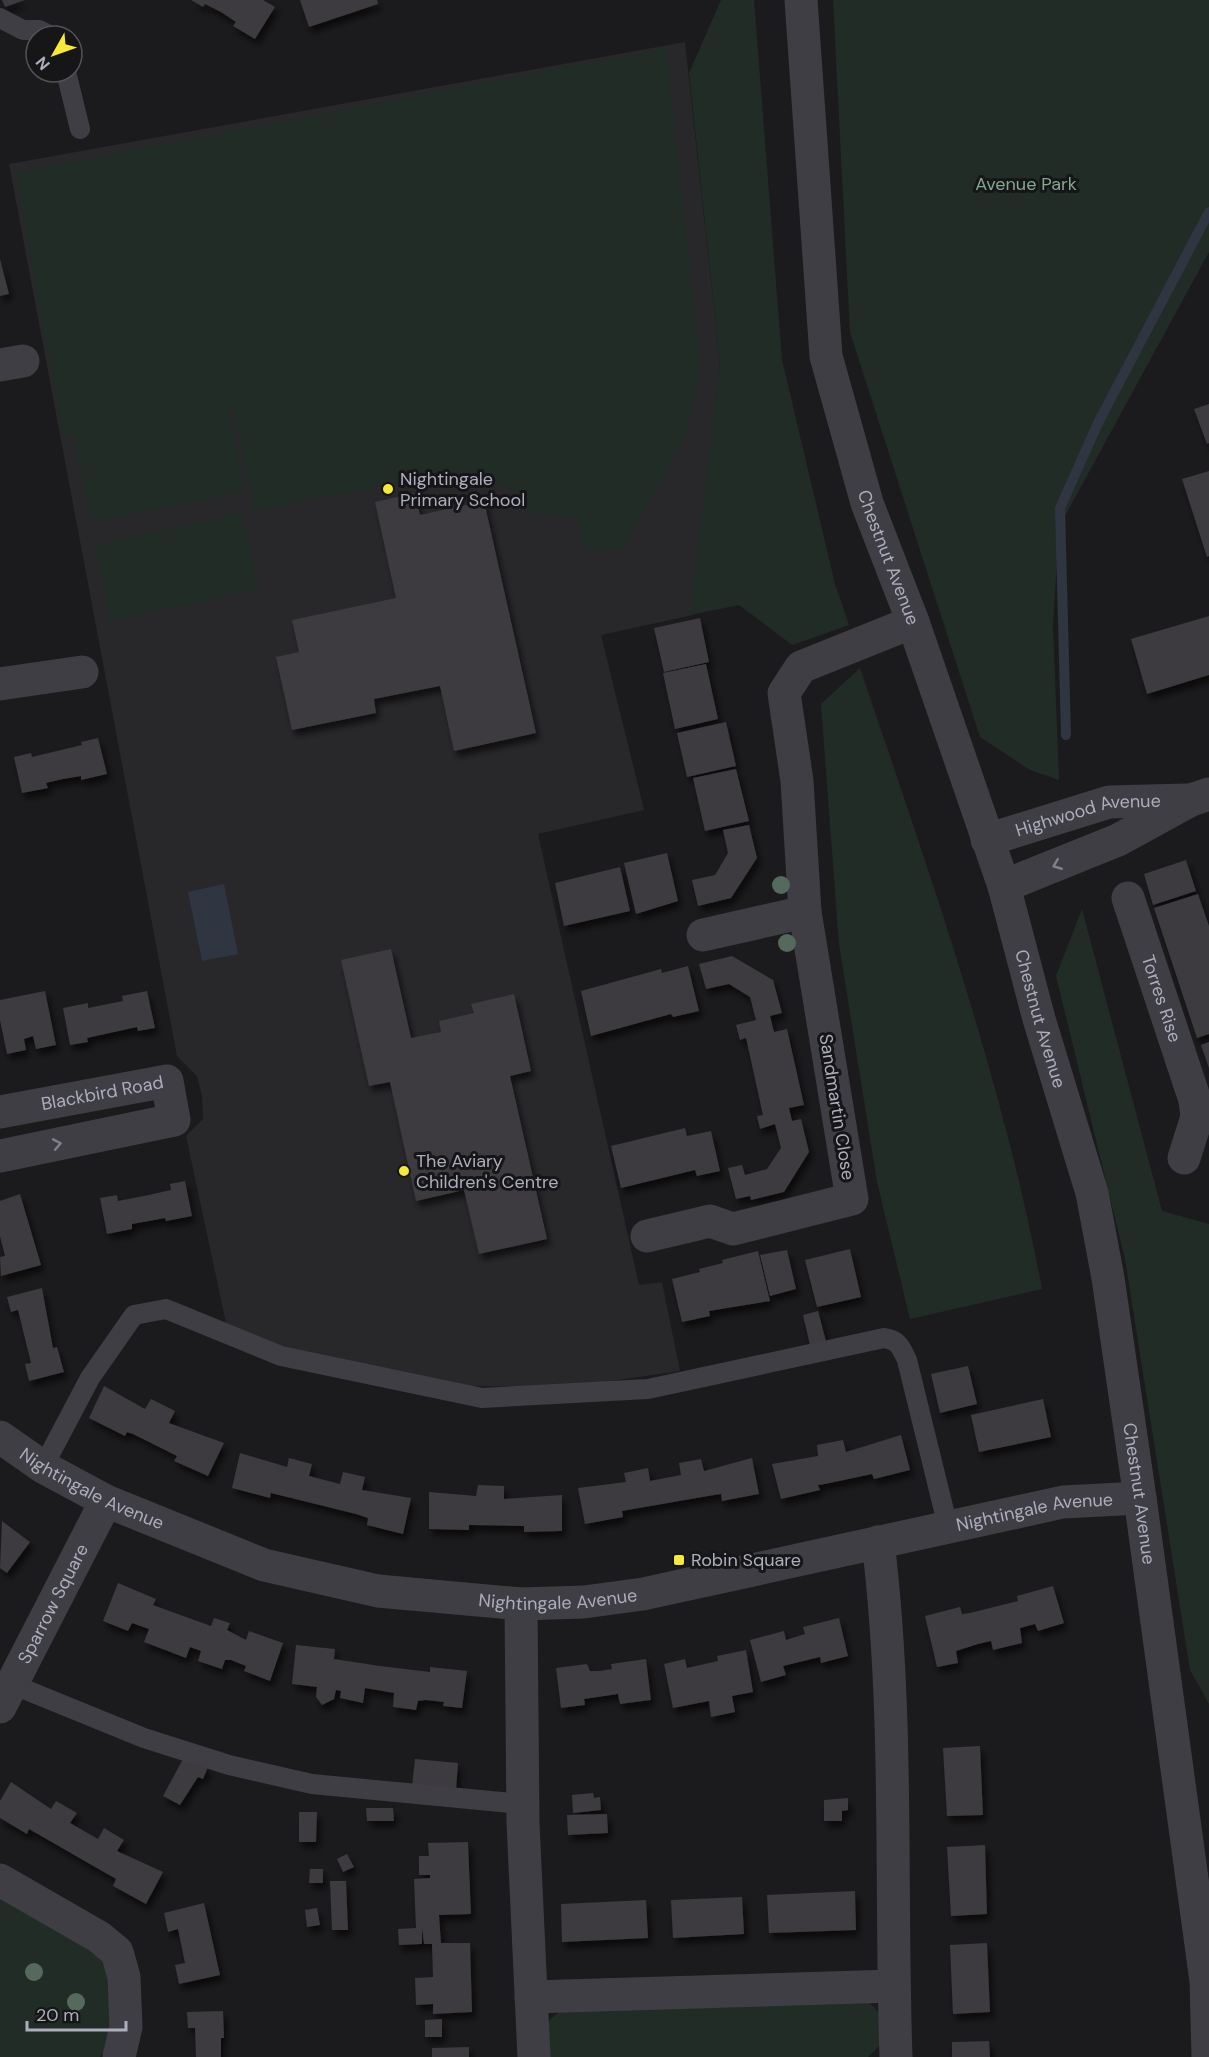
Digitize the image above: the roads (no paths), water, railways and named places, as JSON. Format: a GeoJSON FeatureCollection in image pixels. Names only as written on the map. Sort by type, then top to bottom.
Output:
{"type":"FeatureCollection","features":[{"type":"Feature","properties":{"kind":"street","name":"Chestnut Avenue"},"geometry":{"type":"LineString","coordinates":[[801,0],[826,356],[867,503],[914,622],[1004,886],[1039,1019],[1092,1193],[1108,1278],[1140,1498],[1206,1981],[1208,2057]]}},
{"type":"Feature","properties":{"kind":"street","name":"Sandmartin Close"},"geometry":{"type":"LineString","coordinates":[[647,1236],[710,1221],[733,1229],[852,1199],[805,912],[797,781],[783,693],[801,667],[914,622]]}},
{"type":"Feature","properties":{"kind":"street"},"geometry":{"type":"LineString","coordinates":[[0,684],[81,672]]}},
{"type":"Feature","properties":{"kind":"street","name":"Highwood Avenue"},"geometry":{"type":"LineString","coordinates":[[987,840],[1109,802],[1200,797]]}},
{"type":"Feature","properties":{"kind":"street","name":"Highwood Avenue"},"geometry":{"type":"LineString","coordinates":[[1004,886],[1118,840],[1200,797]]}},
{"type":"Feature","properties":{"kind":"street","name":"Torres Rise"},"geometry":{"type":"LineString","coordinates":[[1128,898],[1202,1098],[1184,1158]]}},
{"type":"Feature","properties":{"kind":"street"},"geometry":{"type":"LineString","coordinates":[[703,935],[805,912]]}},
{"type":"Feature","properties":{"kind":"street","name":"Blackbird Road"},"geometry":{"type":"LineString","coordinates":[[0,1112],[167,1081],[174,1120],[0,1156]]}},
{"type":"Feature","properties":{"kind":"street","name":"Nightingale Avenue"},"geometry":{"type":"LineString","coordinates":[[0,1437],[44,1467],[106,1501],[264,1565],[378,1591],[521,1604],[584,1602],[643,1594],[1063,1502],[1140,1498]]}},
{"type":"Feature","properties":{"kind":"street","name":"Sparrow Square"},"geometry":{"type":"LineString","coordinates":[[4,1690],[106,1501]]}},
{"type":"Feature","properties":{"kind":"street"},"geometry":{"type":"LineString","coordinates":[[878,1542],[886,1601],[890,1685],[893,1986],[896,2057]]}},
{"type":"Feature","properties":{"kind":"street"},"geometry":{"type":"LineString","coordinates":[[521,1604],[522,1803],[534,2057]]}},
{"type":"Feature","properties":{"kind":"street"},"geometry":{"type":"LineString","coordinates":[[0,1880],[99,1937],[117,1952],[124,1977],[126,2027],[119,2057]]}},
{"type":"Feature","properties":{"kind":"street"},"geometry":{"type":"LineString","coordinates":[[531,1997],[893,1986]]}},
{"type":"Feature","properties":{"kind":"lane"},"geometry":{"type":"LineString","coordinates":[[0,18],[15,27],[24,28]]}},
{"type":"Feature","properties":{"kind":"lane"},"geometry":{"type":"LineString","coordinates":[[69,84],[80,129]]}},
{"type":"Feature","properties":{"kind":"lane"},"geometry":{"type":"LineString","coordinates":[[44,1467],[90,1378],[134,1315],[166,1309],[281,1356],[482,1398],[648,1389],[884,1338],[895,1340],[900,1344],[907,1360],[948,1527]]}},
{"type":"Feature","properties":{"kind":"lane"},"geometry":{"type":"LineString","coordinates":[[4,1690],[144,1738],[250,1770],[312,1784],[522,1803]]}},
{"type":"Feature","properties":{"kind":"water"},"geometry":{"type":"Polygon","coordinates":[[[224,884],[238,954],[202,961],[188,892],[224,884]]]}},
{"type":"Feature","properties":{"kind":"waterway"},"geometry":{"type":"LineString","coordinates":[[1066,735],[1060,508],[1099,421],[1209,212]]}},
{"type":"Feature","properties":{"kind":"place","name":"Nightingale Primary School"},"geometry":{"type":"Point","coordinates":[388,489]}},
{"type":"Feature","properties":{"kind":"place","name":"The Aviary Children's Centre"},"geometry":{"type":"Point","coordinates":[404,1171]}},
{"type":"Feature","properties":{"kind":"place","name":"Robin Square"},"geometry":{"type":"Point","coordinates":[679,1560]}},
{"type":"Feature","properties":{"kind":"park label","name":"Avenue Park"},"geometry":{"type":"Point","coordinates":[1026,184]}}]}
